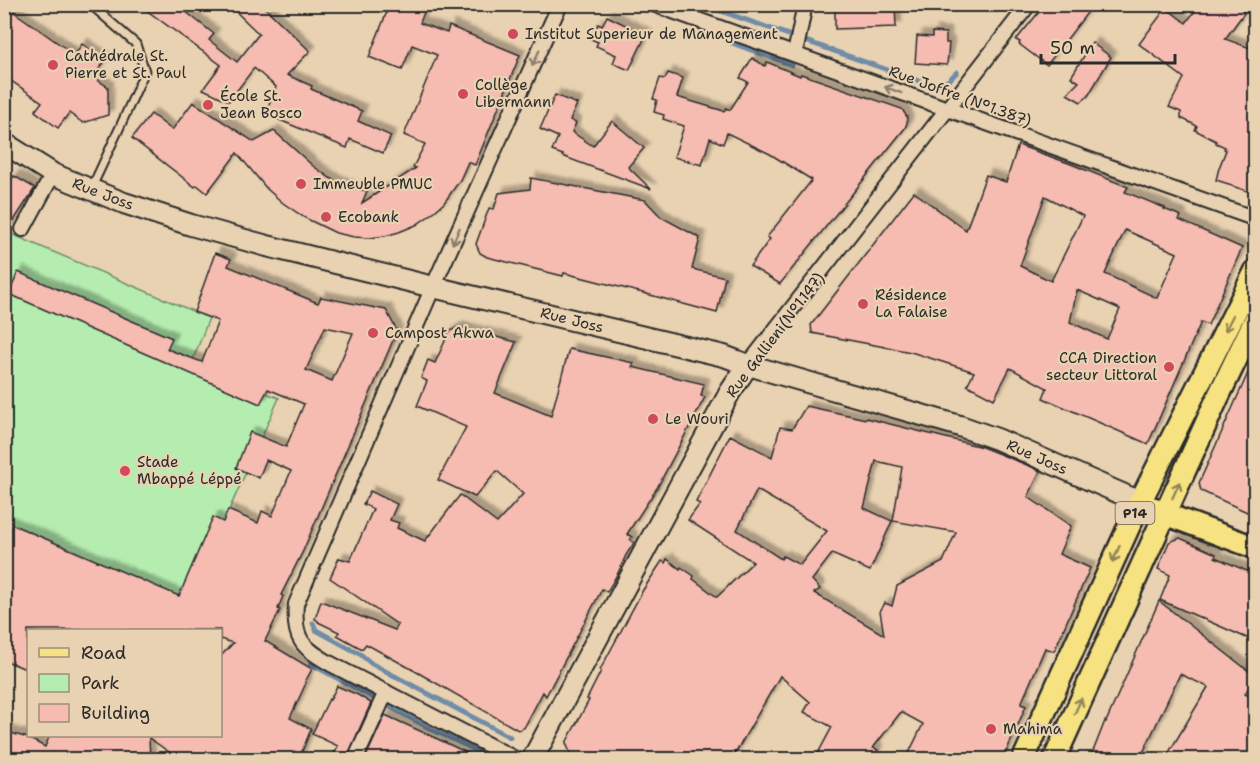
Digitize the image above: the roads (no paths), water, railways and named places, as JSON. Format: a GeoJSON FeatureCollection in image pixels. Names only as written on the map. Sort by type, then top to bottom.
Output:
{"type":"FeatureCollection","features":[{"type":"Feature","properties":{"kind":"main road","name":"Rue Joss"},"geometry":{"type":"LineString","coordinates":[[4,143],[53,174],[124,203],[191,225],[432,287],[724,356],[748,365],[960,426],[997,439],[1140,502]]}},
{"type":"Feature","properties":{"kind":"main road","name":"P14"},"geometry":{"type":"LineString","coordinates":[[1023,759],[1140,502],[1256,270]]}},
{"type":"Feature","properties":{"kind":"main road","name":"P14"},"geometry":{"type":"LineString","coordinates":[[1054,759],[1256,318]]}},
{"type":"Feature","properties":{"kind":"main road","name":"Rue Gallieni(N°1.147)"},"geometry":{"type":"LineString","coordinates":[[532,759],[730,392],[748,365]]}},
{"type":"Feature","properties":{"kind":"main road"},"geometry":{"type":"LineString","coordinates":[[1140,502],[1165,514],[1256,548]]}},
{"type":"Feature","properties":{"kind":"street"},"geometry":{"type":"LineString","coordinates":[[517,759],[314,654],[300,640],[295,622],[296,604],[432,287],[560,4]]}},
{"type":"Feature","properties":{"kind":"street","name":"Rue Joffre (N°1.387)"},"geometry":{"type":"LineString","coordinates":[[653,4],[1256,219]]}},
{"type":"Feature","properties":{"kind":"street"},"geometry":{"type":"LineString","coordinates":[[795,54],[805,4]]}},
{"type":"Feature","properties":{"kind":"street","name":"Rue Gallieni(N°1.147)"},"geometry":{"type":"LineString","coordinates":[[748,365],[1029,4]]}},
{"type":"Feature","properties":{"kind":"street"},"geometry":{"type":"LineString","coordinates":[[23,229],[53,174]]}},
{"type":"Feature","properties":{"kind":"street"},"geometry":{"type":"LineString","coordinates":[[356,759],[386,692]]}},
{"type":"Feature","properties":{"kind":"lane"},"geometry":{"type":"LineString","coordinates":[[90,4],[136,44],[145,71],[90,189]]}},
{"type":"Feature","properties":{"kind":"waterway"},"geometry":{"type":"LineString","coordinates":[[701,4],[919,81]]}},
{"type":"Feature","properties":{"kind":"waterway"},"geometry":{"type":"LineString","coordinates":[[732,43],[792,65]]}},
{"type":"Feature","properties":{"kind":"waterway"},"geometry":{"type":"LineString","coordinates":[[936,87],[949,80],[957,72]]}},
{"type":"Feature","properties":{"kind":"waterway"},"geometry":{"type":"LineString","coordinates":[[313,623],[316,630],[360,654],[372,664],[510,737]]}},
{"type":"Feature","properties":{"kind":"waterway"},"geometry":{"type":"LineString","coordinates":[[311,664],[433,730],[488,756]]}},
{"type":"Feature","properties":{"kind":"place","name":"Institut Superieur de Management"},"geometry":{"type":"Point","coordinates":[513,34]}},
{"type":"Feature","properties":{"kind":"place","name":"Cathédrale St. Pierre et St. Paul"},"geometry":{"type":"Point","coordinates":[53,65]}},
{"type":"Feature","properties":{"kind":"place","name":"Collège Libermann"},"geometry":{"type":"Point","coordinates":[463,94]}},
{"type":"Feature","properties":{"kind":"place","name":"École St. Jean Bosco"},"geometry":{"type":"Point","coordinates":[208,105]}},
{"type":"Feature","properties":{"kind":"place","name":"Immeuble PMUC"},"geometry":{"type":"Point","coordinates":[301,184]}},
{"type":"Feature","properties":{"kind":"place","name":"Ecobank"},"geometry":{"type":"Point","coordinates":[326,217]}},
{"type":"Feature","properties":{"kind":"place","name":"Résidence La Falaise"},"geometry":{"type":"Point","coordinates":[863,304]}},
{"type":"Feature","properties":{"kind":"place","name":"Campost Akwa"},"geometry":{"type":"Point","coordinates":[373,333]}},
{"type":"Feature","properties":{"kind":"place","name":"CCA Direction secteur Littoral"},"geometry":{"type":"Point","coordinates":[1169,367]}},
{"type":"Feature","properties":{"kind":"place","name":"Le Wouri"},"geometry":{"type":"Point","coordinates":[653,419]}},
{"type":"Feature","properties":{"kind":"place","name":"Stade Mbappé Léppé"},"geometry":{"type":"Point","coordinates":[125,471]}},
{"type":"Feature","properties":{"kind":"place","name":"Mahima"},"geometry":{"type":"Point","coordinates":[991,729]}}]}
